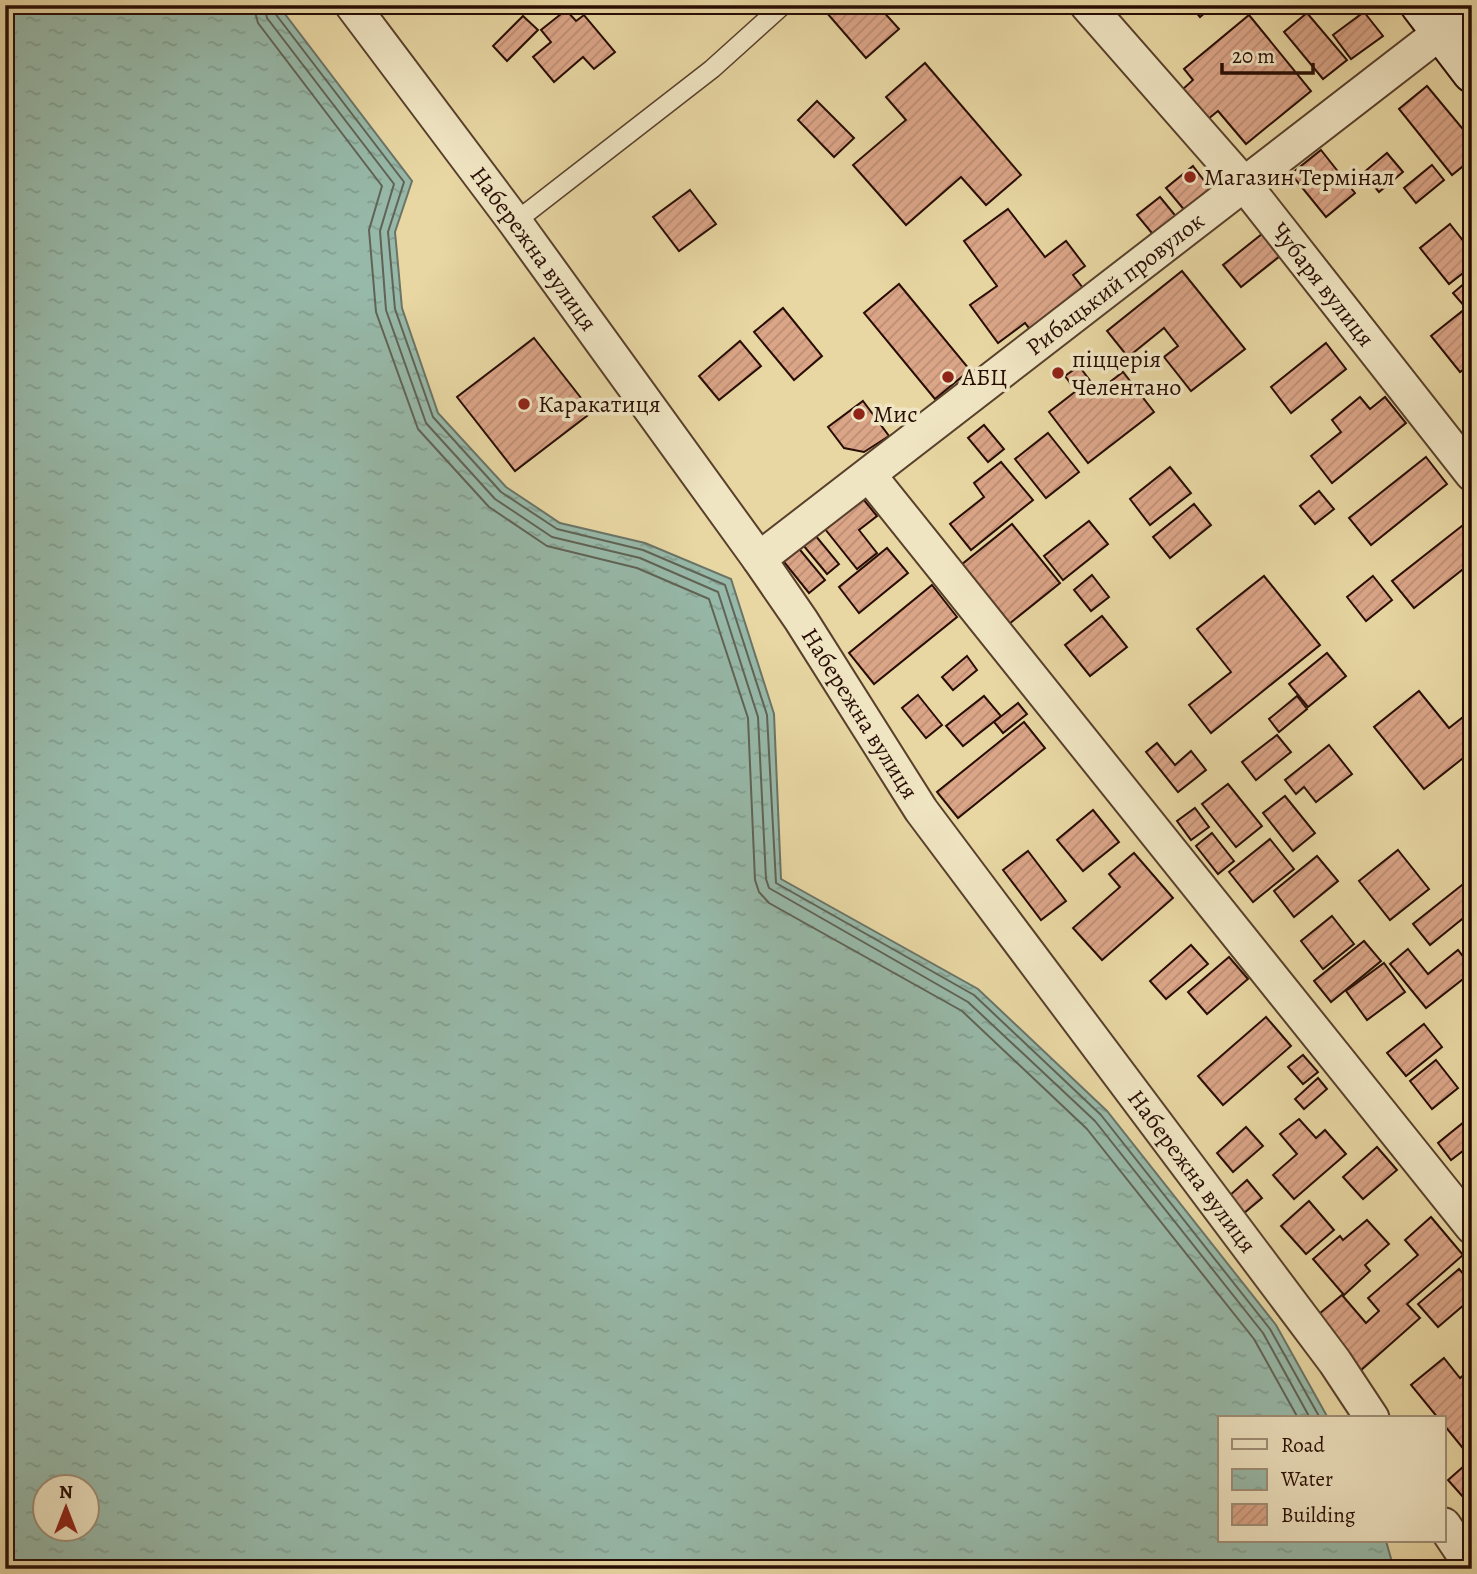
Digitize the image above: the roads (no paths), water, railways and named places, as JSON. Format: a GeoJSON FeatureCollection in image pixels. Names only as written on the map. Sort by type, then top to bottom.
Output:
{"type":"FeatureCollection","features":[{"type":"Feature","properties":{"kind":"main road"},"geometry":{"type":"LineString","coordinates":[[1430,19],[1472,74]]}},
{"type":"Feature","properties":{"kind":"street","name":"Набережна вулиця"},"geometry":{"type":"LineString","coordinates":[[352,5],[515,222],[759,559],[801,620],[921,810],[1335,1362],[1371,1416]]}},
{"type":"Feature","properties":{"kind":"street","name":"Чубаря вулиця"},"geometry":{"type":"LineString","coordinates":[[1087,5],[1244,184],[1472,474]]}},
{"type":"Feature","properties":{"kind":"street","name":"Рибацький провулок"},"geometry":{"type":"LineString","coordinates":[[759,559],[1244,184],[1430,19],[1472,8]]}},
{"type":"Feature","properties":{"kind":"street"},"geometry":{"type":"LineString","coordinates":[[869,475],[1472,1227]]}},
{"type":"Feature","properties":{"kind":"street"},"geometry":{"type":"LineString","coordinates":[[1446,1528],[1472,1567]]}},
{"type":"Feature","properties":{"kind":"lane"},"geometry":{"type":"LineString","coordinates":[[515,222],[712,69],[783,5]]}},
{"type":"Feature","properties":{"kind":"water"},"geometry":{"type":"Polygon","coordinates":[[[5,5],[278,5],[412,181],[395,232],[402,308],[438,413],[506,487],[560,523],[645,543],[731,579],[774,714],[781,879],[978,989],[1107,1111],[1276,1325],[1327,1416],[1218,1416],[1218,1542],[1386,1542],[1394,1569],[5,1569],[5,5]]]}},
{"type":"Feature","properties":{"kind":"place","name":"Магазин Термінал"},"geometry":{"type":"Point","coordinates":[1190,177]}},
{"type":"Feature","properties":{"kind":"place","name":"піццерія Челентано"},"geometry":{"type":"Point","coordinates":[1058,373]}},
{"type":"Feature","properties":{"kind":"place","name":"АБЦ"},"geometry":{"type":"Point","coordinates":[948,377]}},
{"type":"Feature","properties":{"kind":"place","name":"Каракатиця"},"geometry":{"type":"Point","coordinates":[524,404]}},
{"type":"Feature","properties":{"kind":"place","name":"Мис"},"geometry":{"type":"Point","coordinates":[859,414]}}]}
